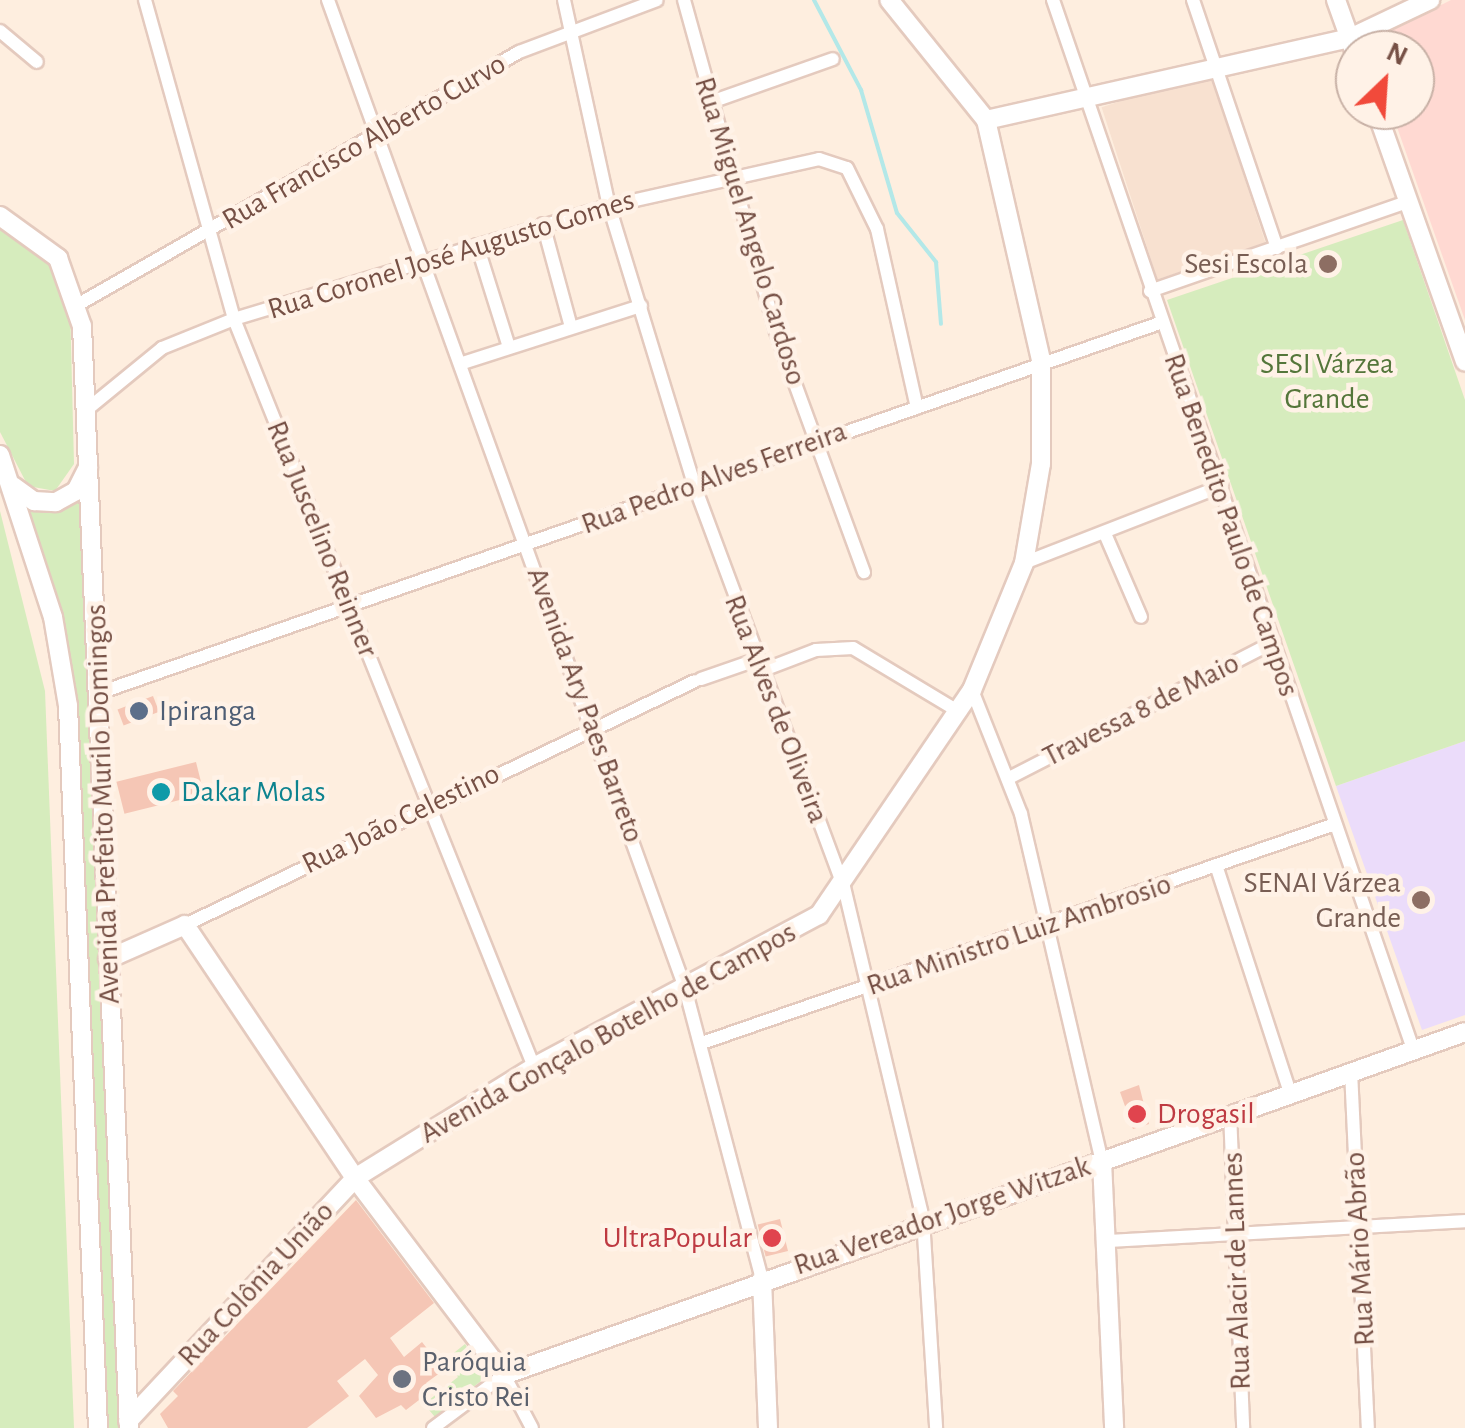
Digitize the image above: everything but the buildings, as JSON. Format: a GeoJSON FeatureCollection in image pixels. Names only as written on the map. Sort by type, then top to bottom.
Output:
{"type":"FeatureCollection","features":[{"type":"Feature","properties":{"kind":"street","name":"Rua Juscelino Reinner"},"geometry":{"type":"LineString","coordinates":[[145,0],[213,231],[234,319],[534,1067]]}},
{"type":"Feature","properties":{"kind":"street","name":"Avenida Ary Paes Barreto"},"geometry":{"type":"LineString","coordinates":[[328,0],[594,725],[702,1042],[762,1279],[768,1428]]}},
{"type":"Feature","properties":{"kind":"street","name":"Rua Alves de Oliveira"},"geometry":{"type":"LineString","coordinates":[[564,0],[608,206],[695,487],[758,666],[844,887],[924,1219],[936,1428]]}},
{"type":"Feature","properties":{"kind":"street","name":"Rua Francisco Alberto Curvo"},"geometry":{"type":"LineString","coordinates":[[80,304],[213,231],[376,133],[573,28],[658,0]]}},
{"type":"Feature","properties":{"kind":"street","name":"Avenida Gonçalo Botelho de Campos"},"geometry":{"type":"LineString","coordinates":[[354,1178],[534,1067],[789,936],[844,887],[972,690],[1024,563],[1042,464],[1042,360],[986,120],[889,0]]}},
{"type":"Feature","properties":{"kind":"street","name":"Rua Benedito Paulo de Campos"},"geometry":{"type":"LineString","coordinates":[[1053,0],[1160,322],[1221,486],[1413,1049]]}},
{"type":"Feature","properties":{"kind":"street"},"geometry":{"type":"LineString","coordinates":[[1193,0],[1277,248]]}},
{"type":"Feature","properties":{"kind":"street"},"geometry":{"type":"LineString","coordinates":[[1336,0],[1347,30]]}},
{"type":"Feature","properties":{"kind":"street"},"geometry":{"type":"LineString","coordinates":[[1378,30],[1430,0]]}},
{"type":"Feature","properties":{"kind":"street","name":"Rua Miguel Angelo Cardoso"},"geometry":{"type":"LineString","coordinates":[[688,1],[729,177],[814,438],[864,572]]}},
{"type":"Feature","properties":{"kind":"street"},"geometry":{"type":"LineString","coordinates":[[0,31],[37,62]]}},
{"type":"Feature","properties":{"kind":"street"},"geometry":{"type":"LineString","coordinates":[[986,120],[1216,66],[1335,48]]}},
{"type":"Feature","properties":{"kind":"street"},"geometry":{"type":"LineString","coordinates":[[711,102],[833,59]]}},
{"type":"Feature","properties":{"kind":"street"},"geometry":{"type":"LineString","coordinates":[[1383,130],[1465,362]]}},
{"type":"Feature","properties":{"kind":"street","name":"Rua Coronel José Augusto Gomes"},"geometry":{"type":"LineString","coordinates":[[90,407],[162,348],[234,319],[608,206],[729,177],[836,160],[877,229],[917,408]]}},
{"type":"Feature","properties":{"kind":"street"},"geometry":{"type":"LineString","coordinates":[[1150,291],[1410,201]]}},
{"type":"Feature","properties":{"kind":"street","name":"Avenida Prefeito Murilo Domingos"},"geometry":{"type":"LineString","coordinates":[[0,216],[51,249],[80,304],[90,407],[108,960],[129,1425]]}},
{"type":"Feature","properties":{"kind":"street"},"geometry":{"type":"LineString","coordinates":[[543,224],[572,327]]}},
{"type":"Feature","properties":{"kind":"street"},"geometry":{"type":"LineString","coordinates":[[477,245],[509,347]]}},
{"type":"Feature","properties":{"kind":"street"},"geometry":{"type":"LineString","coordinates":[[463,363],[641,306]]}},
{"type":"Feature","properties":{"kind":"street","name":"Rua Pedro Alves Ferreira"},"geometry":{"type":"LineString","coordinates":[[99,692],[695,487],[814,438],[917,408],[1042,360],[1160,322]]}},
{"type":"Feature","properties":{"kind":"street","name":"Avenida Prefeito Murilo Domingos"},"geometry":{"type":"LineString","coordinates":[[0,455],[54,617],[68,706],[98,1428]]}},
{"type":"Feature","properties":{"kind":"street"},"geometry":{"type":"LineString","coordinates":[[10,481],[31,500],[56,502],[80,486],[89,460]]}},
{"type":"Feature","properties":{"kind":"street"},"geometry":{"type":"LineString","coordinates":[[1024,563],[1106,536],[1221,486]]}},
{"type":"Feature","properties":{"kind":"street"},"geometry":{"type":"LineString","coordinates":[[1106,536],[1141,617]]}},
{"type":"Feature","properties":{"kind":"street","name":"Travessa 8 de Maio"},"geometry":{"type":"LineString","coordinates":[[1009,778],[1274,642]]}},
{"type":"Feature","properties":{"kind":"street","name":"Rua João Celestino"},"geometry":{"type":"LineString","coordinates":[[108,960],[594,725],[698,681],[816,650],[854,648],[958,712]]}},
{"type":"Feature","properties":{"kind":"street"},"geometry":{"type":"LineString","coordinates":[[972,690],[1009,778],[1050,927],[1102,1161],[1110,1241],[1114,1428]]}},
{"type":"Feature","properties":{"kind":"street","name":"Rua Ministro Luiz Ambrosio"},"geometry":{"type":"LineString","coordinates":[[702,1042],[1050,927],[1335,824]]}},
{"type":"Feature","properties":{"kind":"street"},"geometry":{"type":"LineString","coordinates":[[1216,866],[1289,1090]]}},
{"type":"Feature","properties":{"kind":"street"},"geometry":{"type":"LineString","coordinates":[[185,925],[354,1178],[504,1374],[532,1428]]}},
{"type":"Feature","properties":{"kind":"street","name":"Rua Vereador Jorge Witzak"},"geometry":{"type":"LineString","coordinates":[[432,1428],[504,1374],[924,1219],[1102,1161],[1289,1090],[1465,1032]]}},
{"type":"Feature","properties":{"kind":"street","name":"Rua Mário Abrão"},"geometry":{"type":"LineString","coordinates":[[1351,1070],[1368,1428]]}},
{"type":"Feature","properties":{"kind":"street","name":"Rua Alacir de Lannes"},"geometry":{"type":"LineString","coordinates":[[1230,1113],[1243,1428]]}},
{"type":"Feature","properties":{"kind":"street","name":"Rua Colônia União"},"geometry":{"type":"LineString","coordinates":[[129,1425],[354,1178]]}},
{"type":"Feature","properties":{"kind":"street"},"geometry":{"type":"LineString","coordinates":[[1110,1241],[1465,1221]]}},
{"type":"Feature","properties":{"kind":"street","name":"Rua Colônia União"},"geometry":{"type":"LineString","coordinates":[[127,1384],[143,1394],[157,1391]]}},
{"type":"Feature","properties":{"kind":"shaded area"},"geometry":{"type":"Polygon","coordinates":[[[1451,0],[1465,0],[1465,320],[1398,130],[1435,130],[1435,30],[1392,30],[1451,0]]]}},
{"type":"Feature","properties":{"kind":"shaded area"},"geometry":{"type":"Polygon","coordinates":[[[1210,72],[1266,244],[1158,279],[1102,107],[1210,72]]]}},
{"type":"Feature","properties":{"kind":"shaded area","name":"SENAI Várzea Grande"},"geometry":{"type":"Polygon","coordinates":[[[1465,741],[1465,1015],[1422,1030],[1336,786],[1465,741]]]}},
{"type":"Feature","properties":{"kind":"green space","name":"SESI Várzea Grande"},"geometry":{"type":"Polygon","coordinates":[[[1403,220],[1465,400],[1465,741],[1336,786],[1167,300],[1403,220]]]}},
{"type":"Feature","properties":{"kind":"green space"},"geometry":{"type":"Polygon","coordinates":[[[0,225],[56,266],[70,304],[74,464],[55,491],[28,486],[0,432],[0,225]]]}},
{"type":"Feature","properties":{"kind":"green space"},"geometry":{"type":"Polygon","coordinates":[[[82,497],[121,1428],[104,1428],[58,610],[27,505],[60,510],[82,497]]]}},
{"type":"Feature","properties":{"kind":"green space"},"geometry":{"type":"Polygon","coordinates":[[[0,511],[45,691],[74,1428],[0,1428],[0,511]]]}},
{"type":"Feature","properties":{"kind":"green space"},"geometry":{"type":"Polygon","coordinates":[[[465,1344],[486,1377],[435,1417],[424,1404],[458,1377],[445,1360],[465,1344]]]}},
{"type":"Feature","properties":{"kind":"waterway"},"geometry":{"type":"LineString","coordinates":[[814,0],[861,90],[897,213],[936,262],[941,324]]}},
{"type":"Feature","properties":{"kind":"place","name":"Sesi Escola"},"geometry":{"type":"Point","coordinates":[1328,264]}},
{"type":"Feature","properties":{"kind":"place","name":"Ipiranga"},"geometry":{"type":"Point","coordinates":[139,711]}},
{"type":"Feature","properties":{"kind":"place","name":"Dakar Molas"},"geometry":{"type":"Point","coordinates":[161,792]}},
{"type":"Feature","properties":{"kind":"place","name":"SENAI Várzea Grande"},"geometry":{"type":"Point","coordinates":[1421,900]}},
{"type":"Feature","properties":{"kind":"place","name":"Drogasil"},"geometry":{"type":"Point","coordinates":[1137,1114]}},
{"type":"Feature","properties":{"kind":"place","name":"UltraPopular"},"geometry":{"type":"Point","coordinates":[772,1238]}},
{"type":"Feature","properties":{"kind":"place","name":"Paróquia Cristo Rei"},"geometry":{"type":"Point","coordinates":[402,1379]}}]}
